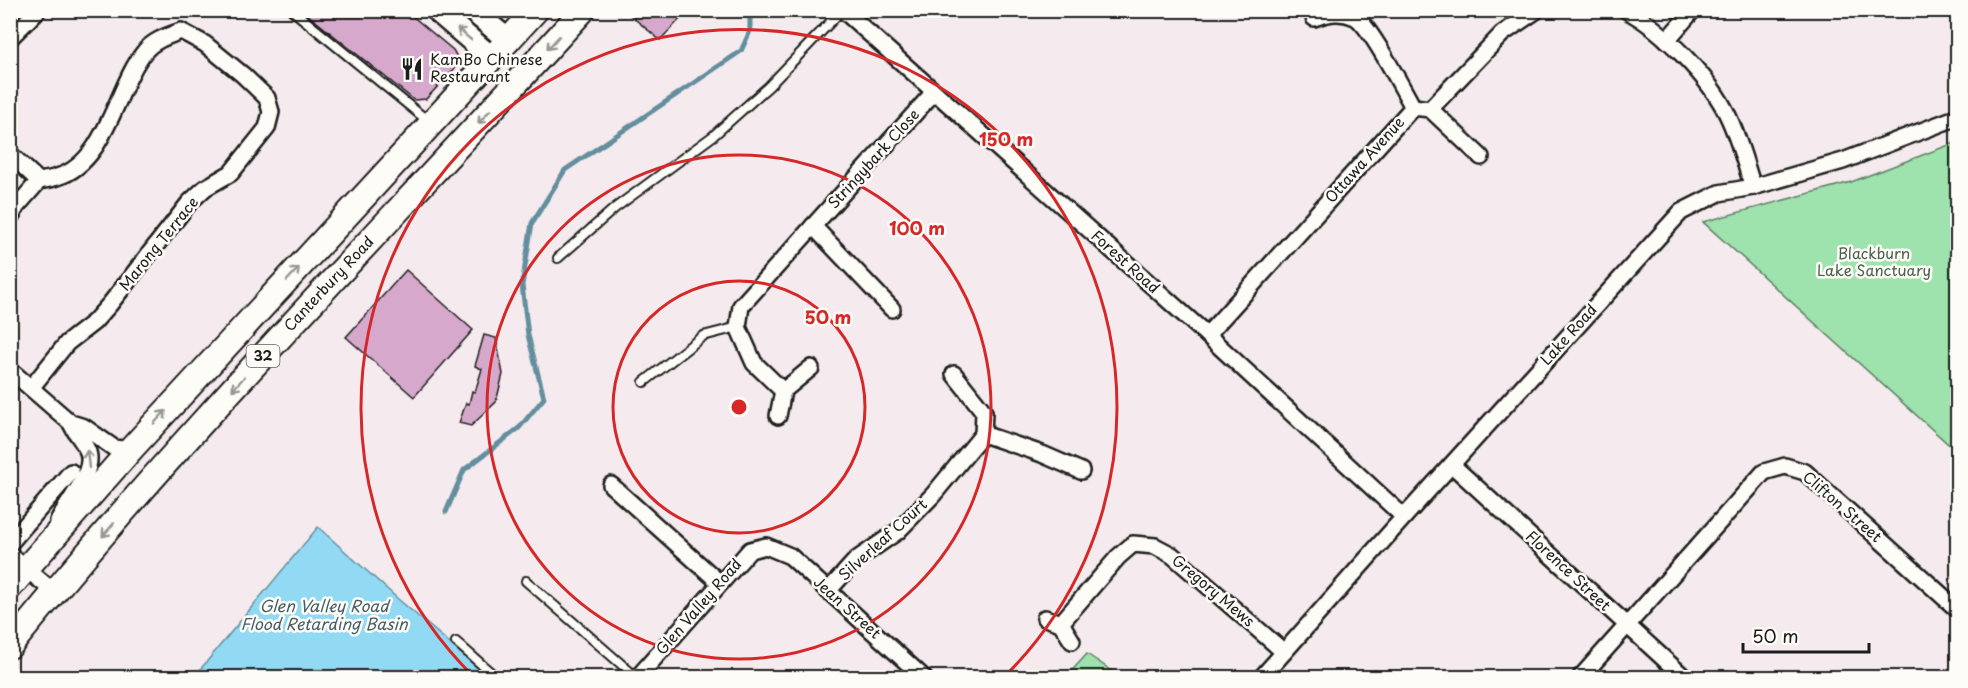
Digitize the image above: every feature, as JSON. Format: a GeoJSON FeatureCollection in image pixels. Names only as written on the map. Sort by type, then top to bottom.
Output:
{"type":"FeatureCollection","features":[{"type":"Feature","properties":{"kind":"main road"},"geometry":{"type":"LineString","coordinates":[[436,10],[501,50]]}},
{"type":"Feature","properties":{"kind":"main road"},"geometry":{"type":"LineString","coordinates":[[472,10],[501,50],[524,75]]}},
{"type":"Feature","properties":{"kind":"main road","name":"32"},"geometry":{"type":"LineString","coordinates":[[10,587],[18,562],[45,547],[133,447],[536,10]]}},
{"type":"Feature","properties":{"kind":"main road","name":"Canterbury Road"},"geometry":{"type":"LineString","coordinates":[[10,646],[54,592],[302,312],[582,10]]}},
{"type":"Feature","properties":{"kind":"street"},"geometry":{"type":"LineString","coordinates":[[10,38],[38,10]]}},
{"type":"Feature","properties":{"kind":"street","name":"Forest Road"},"geometry":{"type":"LineString","coordinates":[[842,10],[1207,335],[1404,517]]}},
{"type":"Feature","properties":{"kind":"street"},"geometry":{"type":"LineString","coordinates":[[1481,157],[1430,109],[1502,34],[1537,10]]}},
{"type":"Feature","properties":{"kind":"street"},"geometry":{"type":"LineString","coordinates":[[1626,10],[1642,19],[1667,40],[1715,92],[1739,142],[1753,187]]}},
{"type":"Feature","properties":{"kind":"street"},"geometry":{"type":"LineString","coordinates":[[1667,40],[1694,10]]}},
{"type":"Feature","properties":{"kind":"street"},"geometry":{"type":"LineString","coordinates":[[1314,18],[1330,12],[1356,18],[1372,37],[1413,108]]}},
{"type":"Feature","properties":{"kind":"street","name":"Marong Terrace"},"geometry":{"type":"LineString","coordinates":[[30,388],[67,343],[94,322],[110,304],[189,203],[205,188],[231,173],[267,128],[271,112],[267,98],[206,44],[181,31],[159,40],[145,50],[131,74],[103,135],[83,161],[59,177],[39,181]]}},
{"type":"Feature","properties":{"kind":"street","name":"Stringybark Close"},"geometry":{"type":"LineString","coordinates":[[738,327],[741,306],[934,92]]}},
{"type":"Feature","properties":{"kind":"street","name":"Ottawa Avenue"},"geometry":{"type":"LineString","coordinates":[[1207,335],[1413,108],[1430,109]]}},
{"type":"Feature","properties":{"kind":"street","name":"Lake Road"},"geometry":{"type":"LineString","coordinates":[[1262,678],[1404,517],[1681,212],[1719,193],[1753,187],[1843,161],[1958,117]]}},
{"type":"Feature","properties":{"kind":"street"},"geometry":{"type":"LineString","coordinates":[[10,154],[39,181],[17,206],[10,218]]}},
{"type":"Feature","properties":{"kind":"street"},"geometry":{"type":"LineString","coordinates":[[813,226],[892,309]]}},
{"type":"Feature","properties":{"kind":"street"},"geometry":{"type":"LineString","coordinates":[[738,327],[754,363],[783,391]]}},
{"type":"Feature","properties":{"kind":"street"},"geometry":{"type":"LineString","coordinates":[[778,416],[783,391],[811,368]]}},
{"type":"Feature","properties":{"kind":"street"},"geometry":{"type":"LineString","coordinates":[[10,370],[71,423],[84,427],[114,448],[133,447]]}},
{"type":"Feature","properties":{"kind":"street"},"geometry":{"type":"LineString","coordinates":[[954,374],[984,412],[983,434],[1042,454],[1082,471]]}},
{"type":"Feature","properties":{"kind":"street"},"geometry":{"type":"LineString","coordinates":[[45,547],[65,507],[89,470],[88,451],[74,433],[71,423]]}},
{"type":"Feature","properties":{"kind":"street","name":"Silverleaf Court"},"geometry":{"type":"LineString","coordinates":[[828,591],[856,560],[898,531],[933,495],[983,434]]}},
{"type":"Feature","properties":{"kind":"street","name":"Florence Street"},"geometry":{"type":"LineString","coordinates":[[1452,465],[1684,678]]}},
{"type":"Feature","properties":{"kind":"street","name":"Clifton Street"},"geometry":{"type":"LineString","coordinates":[[1580,678],[1764,472],[1785,466],[1805,472],[1958,610]]}},
{"type":"Feature","properties":{"kind":"street"},"geometry":{"type":"LineString","coordinates":[[10,543],[71,472]]}},
{"type":"Feature","properties":{"kind":"street"},"geometry":{"type":"LineString","coordinates":[[611,485],[720,583]]}},
{"type":"Feature","properties":{"kind":"street","name":"Gregory Mews"},"geometry":{"type":"LineString","coordinates":[[1061,623],[1118,557],[1133,544],[1155,546],[1172,555],[1284,652]]}},
{"type":"Feature","properties":{"kind":"street","name":"Jean Street"},"geometry":{"type":"LineString","coordinates":[[766,546],[790,556],[924,678]]}},
{"type":"Feature","properties":{"kind":"street","name":"Glen Valley Road"},"geometry":{"type":"LineString","coordinates":[[637,678],[750,550],[766,546]]}},
{"type":"Feature","properties":{"kind":"street"},"geometry":{"type":"LineString","coordinates":[[18,562],[54,592]]}},
{"type":"Feature","properties":{"kind":"street"},"geometry":{"type":"LineString","coordinates":[[1045,618],[1061,623],[1072,641]]}},
{"type":"Feature","properties":{"kind":"lane"},"geometry":{"type":"LineString","coordinates":[[292,10],[431,124]]}},
{"type":"Feature","properties":{"kind":"lane"},"geometry":{"type":"LineString","coordinates":[[558,258],[615,208],[713,136],[769,86],[842,10]]}},
{"type":"Feature","properties":{"kind":"lane"},"geometry":{"type":"LineString","coordinates":[[644,382],[703,336],[738,327]]}},
{"type":"Feature","properties":{"kind":"lane"},"geometry":{"type":"LineString","coordinates":[[526,582],[637,678]]}},
{"type":"Feature","properties":{"kind":"lane"},"geometry":{"type":"LineString","coordinates":[[456,642],[497,678]]}},
{"type":"Feature","properties":{"kind":"green space","name":"Blackburn Lake Sanctuary"},"geometry":{"type":"Polygon","coordinates":[[[1958,142],[1957,452],[1703,222],[1851,182],[1958,142]]]}},
{"type":"Feature","properties":{"kind":"green space"},"geometry":{"type":"Polygon","coordinates":[[[1087,654],[1121,677],[1066,677],[1087,654]]]}},
{"type":"Feature","properties":{"kind":"water","name":"Glen Valley Road Flood Retarding Basin"},"geometry":{"type":"Polygon","coordinates":[[[318,527],[398,599],[489,677],[194,677],[318,527]]]}},
{"type":"Feature","properties":{"kind":"building"},"geometry":{"type":"Polygon","coordinates":[[[302,10],[405,10],[453,50],[457,57],[457,66],[426,99],[414,100],[302,10]]]}},
{"type":"Feature","properties":{"kind":"building"},"geometry":{"type":"Polygon","coordinates":[[[624,10],[676,10],[682,17],[660,40],[624,10]]]}},
{"type":"Feature","properties":{"kind":"building"},"geometry":{"type":"Polygon","coordinates":[[[406,270],[473,330],[414,397],[346,337],[406,270]]]}},
{"type":"Feature","properties":{"kind":"building"},"geometry":{"type":"Polygon","coordinates":[[[484,335],[496,338],[503,374],[496,402],[471,426],[459,423],[466,403],[469,404],[472,391],[475,392],[482,369],[475,366],[484,335]]]}},
{"type":"Feature","properties":{"kind":"waterway"},"geometry":{"type":"LineString","coordinates":[[446,512],[464,470],[519,428],[544,398],[528,335],[522,285],[532,223],[565,170],[741,51],[750,31],[750,10]]}},
{"type":"Feature","properties":{"kind":"place","name":"KamBo Chinese Restaurant"},"geometry":{"type":"Point","coordinates":[412,69]}}]}
